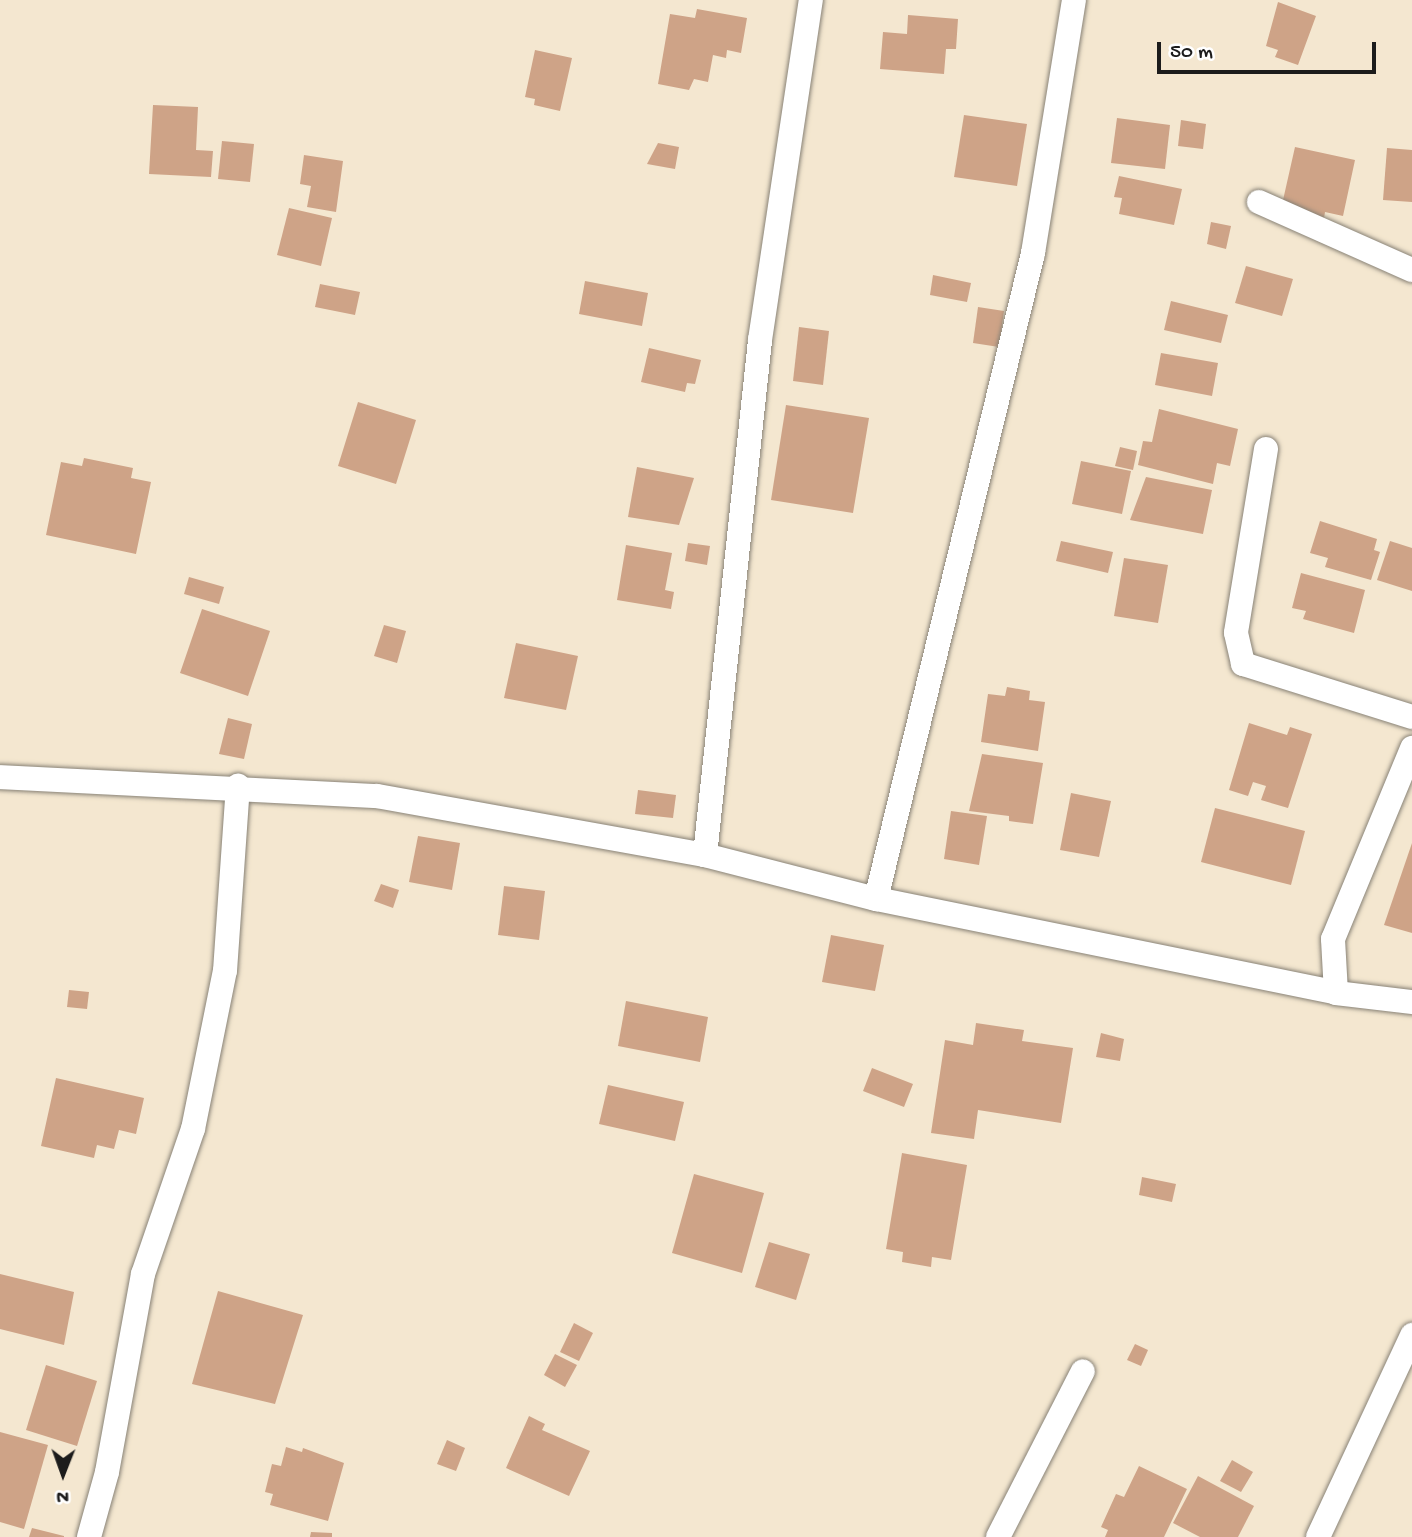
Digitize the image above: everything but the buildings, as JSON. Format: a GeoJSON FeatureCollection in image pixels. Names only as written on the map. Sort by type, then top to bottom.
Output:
{"type":"FeatureCollection","features":[{"type":"Feature","properties":{"kind":"street"},"geometry":{"type":"LineString","coordinates":[[705,855],[760,340],[811,0]]}},
{"type":"Feature","properties":{"kind":"street"},"geometry":{"type":"LineString","coordinates":[[876,899],[1033,253],[1074,0]]}},
{"type":"Feature","properties":{"kind":"street"},"geometry":{"type":"LineString","coordinates":[[1259,202],[1412,270]]}},
{"type":"Feature","properties":{"kind":"street"},"geometry":{"type":"LineString","coordinates":[[1266,449],[1236,633],[1243,664],[1412,717]]}},
{"type":"Feature","properties":{"kind":"street"},"geometry":{"type":"LineString","coordinates":[[1336,993],[1333,939],[1412,747]]}},
{"type":"Feature","properties":{"kind":"street"},"geometry":{"type":"LineString","coordinates":[[0,778],[238,785],[377,796],[705,855],[876,899],[1336,993],[1412,1002]]}},
{"type":"Feature","properties":{"kind":"street"},"geometry":{"type":"LineString","coordinates":[[89,1537],[107,1472],[143,1274],[193,1129],[225,971],[238,785]]}},
{"type":"Feature","properties":{"kind":"street"},"geometry":{"type":"LineString","coordinates":[[1318,1537],[1412,1335]]}},
{"type":"Feature","properties":{"kind":"street"},"geometry":{"type":"LineString","coordinates":[[998,1537],[1083,1371]]}}]}
